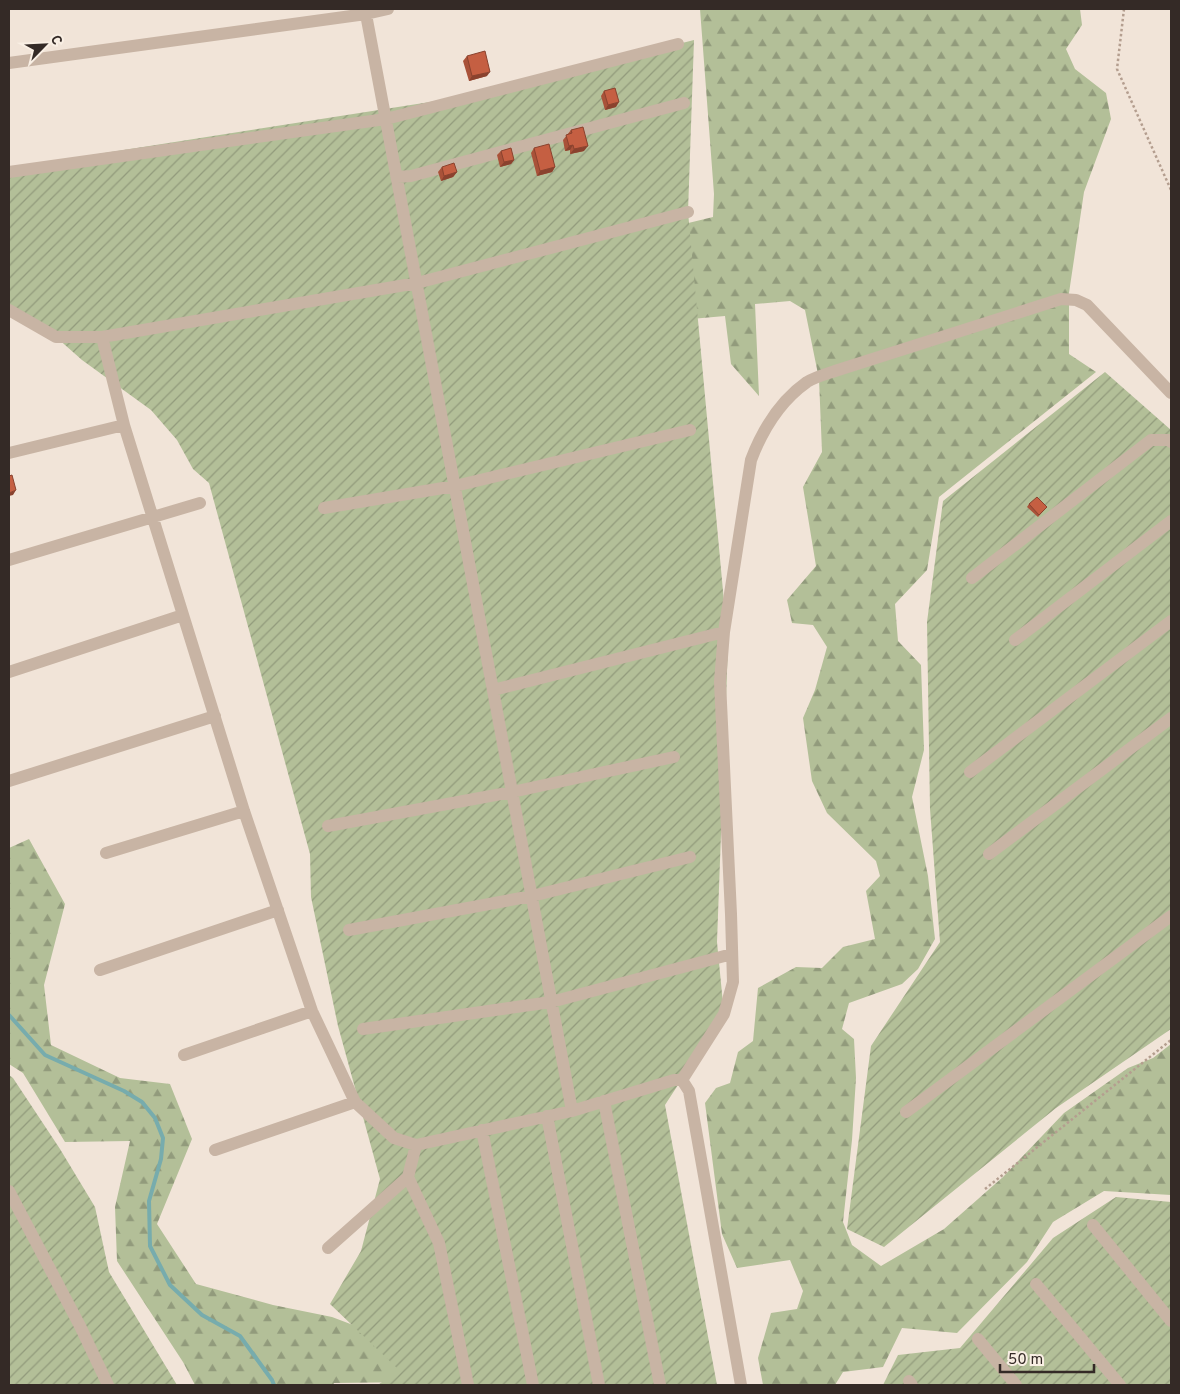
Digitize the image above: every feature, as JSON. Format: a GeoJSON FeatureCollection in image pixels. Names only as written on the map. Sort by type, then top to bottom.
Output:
{"type":"FeatureCollection","features":[{"type":"Feature","properties":{"kind":"street"},"geometry":{"type":"LineString","coordinates":[[9,62],[388,9]]}},
{"type":"Feature","properties":{"kind":"street"},"geometry":{"type":"LineString","coordinates":[[365,12],[572,1111]]}},
{"type":"Feature","properties":{"kind":"street"},"geometry":{"type":"LineString","coordinates":[[9,172],[386,119],[678,44]]}},
{"type":"Feature","properties":{"kind":"street"},"geometry":{"type":"LineString","coordinates":[[396,176],[411,176],[684,103]]}},
{"type":"Feature","properties":{"kind":"street"},"geometry":{"type":"LineString","coordinates":[[9,310],[56,337],[102,337],[417,283],[688,212]]}},
{"type":"Feature","properties":{"kind":"street"},"geometry":{"type":"LineString","coordinates":[[682,1080],[724,1014],[733,982],[720,682],[724,632],[751,460],[759,439],[774,417],[790,398],[808,382],[835,370],[1061,299],[1076,300],[1088,305],[1171,393]]}},
{"type":"Feature","properties":{"kind":"street"},"geometry":{"type":"LineString","coordinates":[[102,337],[124,425],[244,811],[312,1011],[355,1102],[394,1138],[416,1145],[572,1111],[674,1080],[682,1080]]}},
{"type":"Feature","properties":{"kind":"street"},"geometry":{"type":"LineString","coordinates":[[9,453],[124,425]]}},
{"type":"Feature","properties":{"kind":"street"},"geometry":{"type":"LineString","coordinates":[[324,508],[455,486],[690,430]]}},
{"type":"Feature","properties":{"kind":"street"},"geometry":{"type":"LineString","coordinates":[[972,578],[1151,440],[1169,440],[1171,442]]}},
{"type":"Feature","properties":{"kind":"street"},"geometry":{"type":"LineString","coordinates":[[9,560],[200,503]]}},
{"type":"Feature","properties":{"kind":"street"},"geometry":{"type":"LineString","coordinates":[[1015,640],[1171,521]]}},
{"type":"Feature","properties":{"kind":"street"},"geometry":{"type":"LineString","coordinates":[[9,672],[183,615]]}},
{"type":"Feature","properties":{"kind":"street"},"geometry":{"type":"LineString","coordinates":[[970,772],[1171,622]]}},
{"type":"Feature","properties":{"kind":"street"},"geometry":{"type":"LineString","coordinates":[[493,690],[724,632]]}},
{"type":"Feature","properties":{"kind":"street"},"geometry":{"type":"LineString","coordinates":[[9,781],[215,716]]}},
{"type":"Feature","properties":{"kind":"street"},"geometry":{"type":"LineString","coordinates":[[989,854],[1171,718]]}},
{"type":"Feature","properties":{"kind":"street"},"geometry":{"type":"LineString","coordinates":[[328,826],[512,792],[674,757]]}},
{"type":"Feature","properties":{"kind":"street"},"geometry":{"type":"LineString","coordinates":[[106,853],[244,811]]}},
{"type":"Feature","properties":{"kind":"street"},"geometry":{"type":"LineString","coordinates":[[349,930],[532,896],[690,857]]}},
{"type":"Feature","properties":{"kind":"street"},"geometry":{"type":"LineString","coordinates":[[100,970],[278,910]]}},
{"type":"Feature","properties":{"kind":"street"},"geometry":{"type":"LineString","coordinates":[[906,1112],[1171,916]]}},
{"type":"Feature","properties":{"kind":"street"},"geometry":{"type":"LineString","coordinates":[[363,1029],[551,1002],[732,954]]}},
{"type":"Feature","properties":{"kind":"street"},"geometry":{"type":"LineString","coordinates":[[184,1055],[312,1011]]}},
{"type":"Feature","properties":{"kind":"street"},"geometry":{"type":"LineString","coordinates":[[682,1080],[689,1091],[740,1385]]}},
{"type":"Feature","properties":{"kind":"street"},"geometry":{"type":"LineString","coordinates":[[604,1101],[660,1385]]}},
{"type":"Feature","properties":{"kind":"street"},"geometry":{"type":"LineString","coordinates":[[215,1150],[355,1102]]}},
{"type":"Feature","properties":{"kind":"street"},"geometry":{"type":"LineString","coordinates":[[547,1116],[599,1385]]}},
{"type":"Feature","properties":{"kind":"street"},"geometry":{"type":"LineString","coordinates":[[482,1130],[534,1385]]}},
{"type":"Feature","properties":{"kind":"street"},"geometry":{"type":"LineString","coordinates":[[328,1248],[408,1178],[416,1145]]}},
{"type":"Feature","properties":{"kind":"street"},"geometry":{"type":"LineString","coordinates":[[408,1178],[439,1243],[468,1385]]}},
{"type":"Feature","properties":{"kind":"street"},"geometry":{"type":"LineString","coordinates":[[9,1191],[80,1326],[108,1385]]}},
{"type":"Feature","properties":{"kind":"street"},"geometry":{"type":"LineString","coordinates":[[1093,1225],[1171,1321]]}},
{"type":"Feature","properties":{"kind":"street"},"geometry":{"type":"LineString","coordinates":[[1036,1284],[1120,1385]]}},
{"type":"Feature","properties":{"kind":"street"},"geometry":{"type":"LineString","coordinates":[[978,1339],[1016,1385]]}},
{"type":"Feature","properties":{"kind":"path"},"geometry":{"type":"LineString","coordinates":[[1124,9],[1117,69],[1171,190]]}},
{"type":"Feature","properties":{"kind":"path"},"geometry":{"type":"LineString","coordinates":[[985,1189],[1171,1040]]}},
{"type":"Feature","properties":{"kind":"green space"},"geometry":{"type":"Polygon","coordinates":[[[700,9],[1080,9],[1082,25],[1066,49],[1075,69],[1106,93],[1111,119],[1084,192],[1069,293],[1069,354],[1096,372],[939,497],[927,570],[895,604],[898,641],[921,665],[924,750],[912,797],[928,876],[935,939],[918,969],[902,984],[849,1003],[842,1029],[854,1039],[856,1078],[852,1140],[843,1222],[852,1245],[881,1266],[944,1229],[1003,1177],[1064,1113],[1128,1068],[1153,1058],[1171,1044],[1171,1195],[1104,1191],[1053,1222],[1027,1262],[957,1333],[902,1328],[883,1367],[843,1372],[835,1385],[763,1385],[758,1358],[771,1313],[797,1309],[803,1291],[790,1260],[737,1268],[722,1234],[705,1103],[716,1088],[730,1083],[738,1052],[753,1041],[758,988],[796,967],[822,968],[843,947],[875,939],[866,891],[880,876],[876,861],[827,813],[812,781],[803,718],[815,690],[827,647],[813,625],[792,623],[787,600],[816,566],[803,487],[822,452],[819,379],[805,310],[790,301],[755,304],[759,396],[731,364],[725,316],[691,319],[676,226],[713,217],[714,194],[700,9]]]}},
{"type":"Feature","properties":{"kind":"green space"},"geometry":{"type":"Polygon","coordinates":[[[694,40],[688,212],[728,645],[717,942],[724,1014],[665,1105],[717,1385],[378,1385],[399,1370],[330,1304],[361,1251],[380,1179],[338,1026],[311,897],[310,854],[209,483],[193,469],[177,440],[151,410],[82,360],[56,337],[9,310],[9,168],[481,94],[694,40]]]}},
{"type":"Feature","properties":{"kind":"green space"},"geometry":{"type":"Polygon","coordinates":[[[1105,372],[1171,430],[1171,1029],[1056,1108],[884,1247],[847,1229],[871,1046],[940,942],[930,809],[927,622],[943,501],[1105,372]]]}},
{"type":"Feature","properties":{"kind":"green space"},"geometry":{"type":"Polygon","coordinates":[[[29,839],[65,904],[44,985],[51,1045],[120,1078],[170,1084],[192,1139],[157,1224],[196,1284],[273,1305],[332,1317],[411,1347],[421,1382],[334,1383],[333,1385],[195,1385],[183,1362],[117,1261],[115,1207],[130,1141],[65,1142],[23,1073],[9,1064],[9,848],[29,839]]]}},
{"type":"Feature","properties":{"kind":"green space"},"geometry":{"type":"Polygon","coordinates":[[[9,1075],[13,1078],[60,1149],[95,1207],[109,1272],[177,1385],[9,1385],[9,1075]]]}},
{"type":"Feature","properties":{"kind":"green space"},"geometry":{"type":"Polygon","coordinates":[[[1116,1197],[1171,1202],[1171,1385],[883,1385],[898,1355],[960,1348],[1053,1238],[1116,1197]]]}},
{"type":"Feature","properties":{"kind":"building"},"geometry":{"type":"Polygon","coordinates":[[[485,51],[490,72],[472,76],[467,56],[485,51]]]}},
{"type":"Feature","properties":{"kind":"building"},"geometry":{"type":"Polygon","coordinates":[[[615,88],[619,102],[608,105],[604,91],[615,88]]]}},
{"type":"Feature","properties":{"kind":"building"},"geometry":{"type":"Polygon","coordinates":[[[583,127],[588,146],[574,149],[573,145],[569,146],[566,135],[572,133],[571,130],[583,127]]]}},
{"type":"Feature","properties":{"kind":"building"},"geometry":{"type":"Polygon","coordinates":[[[549,144],[555,167],[540,171],[534,148],[549,144]]]}},
{"type":"Feature","properties":{"kind":"building"},"geometry":{"type":"Polygon","coordinates":[[[511,148],[514,160],[504,162],[501,151],[511,148]]]}},
{"type":"Feature","properties":{"kind":"building"},"geometry":{"type":"Polygon","coordinates":[[[454,163],[457,172],[444,176],[442,167],[454,163]]]}},
{"type":"Feature","properties":{"kind":"building"},"geometry":{"type":"Polygon","coordinates":[[[12,475],[16,490],[9,493],[9,476],[12,475]]]}},
{"type":"Feature","properties":{"kind":"building"},"geometry":{"type":"Polygon","coordinates":[[[1037,497],[1047,507],[1039,515],[1029,504],[1037,497]]]}},
{"type":"Feature","properties":{"kind":"waterway"},"geometry":{"type":"LineString","coordinates":[[9,1015],[45,1055],[124,1091],[142,1102],[155,1118],[163,1138],[161,1159],[149,1201],[150,1246],[170,1285],[202,1315],[240,1336],[274,1385]]}}]}
